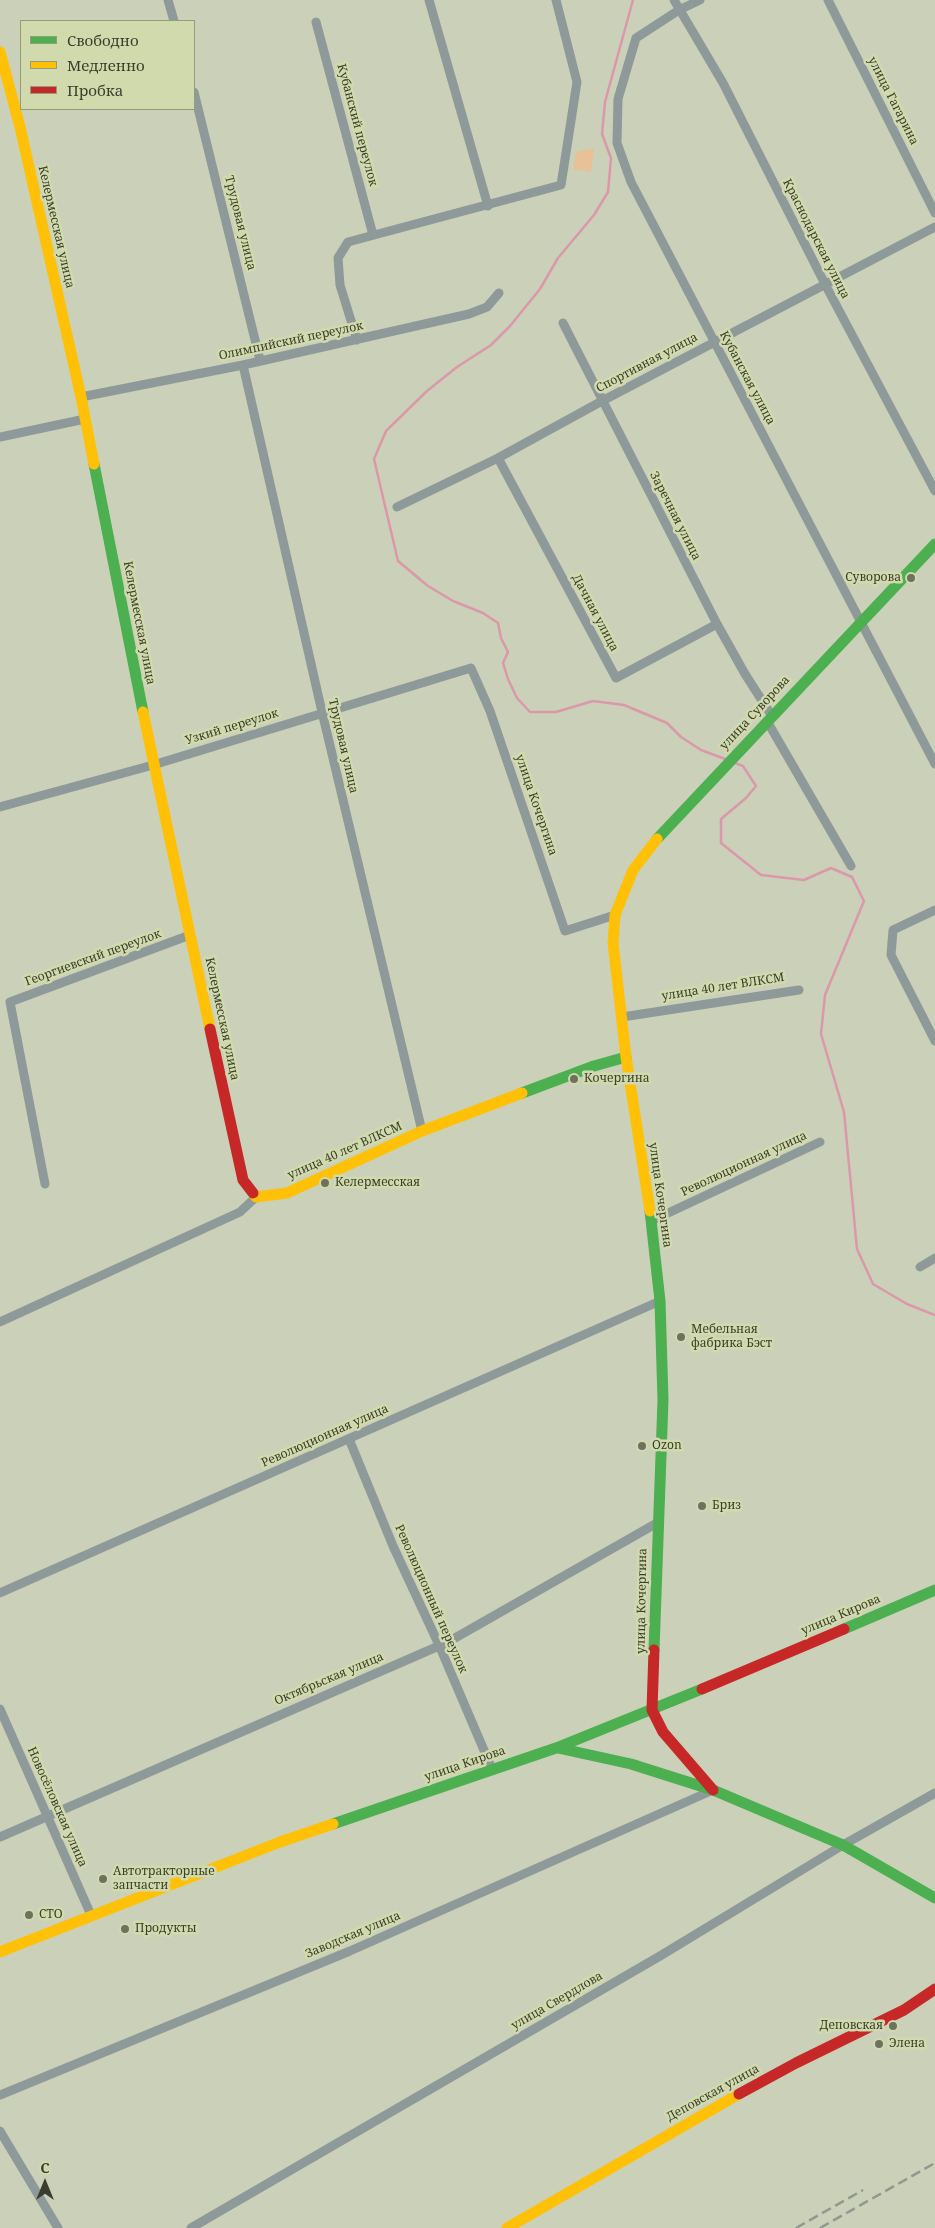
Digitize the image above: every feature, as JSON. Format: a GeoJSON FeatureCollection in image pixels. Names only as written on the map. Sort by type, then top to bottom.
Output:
{"type":"FeatureCollection","features":[{"type":"Feature","properties":{"kind":"street"},"geometry":{"type":"LineString","coordinates":[[168,0],[174,20]]}},
{"type":"Feature","properties":{"kind":"street"},"geometry":{"type":"LineString","coordinates":[[429,0],[488,206]]}},
{"type":"Feature","properties":{"kind":"street"},"geometry":{"type":"LineString","coordinates":[[357,340],[340,285],[338,258],[348,242],[561,185],[577,82],[556,0]]}},
{"type":"Feature","properties":{"kind":"street","name":"Краснодарская улица"},"geometry":{"type":"LineString","coordinates":[[674,0],[723,83],[826,286],[935,491]]}},
{"type":"Feature","properties":{"kind":"street","name":"Кубанская улица"},"geometry":{"type":"LineString","coordinates":[[700,0],[680,10],[636,38],[618,99],[617,143],[632,182],[935,764]]}},
{"type":"Feature","properties":{"kind":"street","name":"улица Гагарина"},"geometry":{"type":"LineString","coordinates":[[828,0],[935,213]]}},
{"type":"Feature","properties":{"kind":"street","name":"Кубанский переулок"},"geometry":{"type":"LineString","coordinates":[[316,22],[373,234]]}},
{"type":"Feature","properties":{"kind":"street","name":"Келермесская улица"},"geometry":{"type":"LineString","coordinates":[[0,52],[20,127],[81,397],[153,765],[243,1180],[256,1197]]}},
{"type":"Feature","properties":{"kind":"street","name":"Трудовая улица"},"geometry":{"type":"LineString","coordinates":[[195,96],[260,360]]}},
{"type":"Feature","properties":{"kind":"street","name":"Спортивная улица"},"geometry":{"type":"LineString","coordinates":[[397,506],[498,458],[602,401],[826,286],[935,227]]}},
{"type":"Feature","properties":{"kind":"street","name":"Олимпийский переулок"},"geometry":{"type":"LineString","coordinates":[[81,397],[243,365],[469,314],[487,307],[499,293]]}},
{"type":"Feature","properties":{"kind":"street","name":"Заречная улица"},"geometry":{"type":"LineString","coordinates":[[563,323],[717,624],[851,866]]}},
{"type":"Feature","properties":{"kind":"street","name":"Трудовая улица"},"geometry":{"type":"LineString","coordinates":[[243,365],[322,712],[422,1131]]}},
{"type":"Feature","properties":{"kind":"street"},"geometry":{"type":"LineString","coordinates":[[0,437],[85,419]]}},
{"type":"Feature","properties":{"kind":"street","name":"Дачная улица"},"geometry":{"type":"LineString","coordinates":[[498,458],[616,678],[717,624]]}},
{"type":"Feature","properties":{"kind":"street","name":"улица Суворова"},"geometry":{"type":"LineString","coordinates":[[615,915],[633,870],[656,840],[741,747],[935,544]]}},
{"type":"Feature","properties":{"kind":"street","name":"Узкий переулок"},"geometry":{"type":"LineString","coordinates":[[0,807],[153,765],[471,668]]}},
{"type":"Feature","properties":{"kind":"street","name":"улица Кочергина"},"geometry":{"type":"LineString","coordinates":[[471,668],[490,711],[565,931],[615,915],[613,943],[626,1057],[651,1221],[660,1301],[663,1400],[657,1523],[652,1710]]}},
{"type":"Feature","properties":{"kind":"street"},"geometry":{"type":"LineString","coordinates":[[935,910],[894,930],[891,955],[935,1041]]}},
{"type":"Feature","properties":{"kind":"street","name":"Георгиевский переулок"},"geometry":{"type":"LineString","coordinates":[[44,1184],[10,1002],[190,935]]}},
{"type":"Feature","properties":{"kind":"street","name":"улица 40 лет ВЛКСМ"},"geometry":{"type":"LineString","coordinates":[[622,1017],[799,990]]}},
{"type":"Feature","properties":{"kind":"street","name":"улица 40 лет ВЛКСМ"},"geometry":{"type":"LineString","coordinates":[[256,1197],[287,1193],[422,1131],[594,1066],[626,1057]]}},
{"type":"Feature","properties":{"kind":"street","name":"Революционная улица"},"geometry":{"type":"LineString","coordinates":[[651,1221],[820,1142]]}},
{"type":"Feature","properties":{"kind":"street"},"geometry":{"type":"LineString","coordinates":[[0,1322],[240,1212],[256,1197]]}},
{"type":"Feature","properties":{"kind":"street"},"geometry":{"type":"LineString","coordinates":[[920,1267],[935,1258]]}},
{"type":"Feature","properties":{"kind":"street","name":"Революционная улица"},"geometry":{"type":"LineString","coordinates":[[0,1593],[660,1301]]}},
{"type":"Feature","properties":{"kind":"street","name":"Революционный переулок"},"geometry":{"type":"LineString","coordinates":[[349,1439],[393,1546],[439,1645],[492,1769]]}},
{"type":"Feature","properties":{"kind":"street","name":"Октябрьская улица"},"geometry":{"type":"LineString","coordinates":[[0,1836],[439,1645],[657,1523]]}},
{"type":"Feature","properties":{"kind":"street","name":"улица Кирова"},"geometry":{"type":"LineString","coordinates":[[0,1952],[91,1914],[280,1842],[556,1748],[652,1710],[935,1590]]}},
{"type":"Feature","properties":{"kind":"street","name":"Новосёловская улица"},"geometry":{"type":"LineString","coordinates":[[0,1709],[91,1914]]}},
{"type":"Feature","properties":{"kind":"street"},"geometry":{"type":"LineString","coordinates":[[652,1710],[664,1732],[713,1790]]}},
{"type":"Feature","properties":{"kind":"street"},"geometry":{"type":"LineString","coordinates":[[556,1748],[607,1757],[713,1790],[843,1845],[935,1898]]}},
{"type":"Feature","properties":{"kind":"street","name":"Заводская улица"},"geometry":{"type":"LineString","coordinates":[[0,2095],[350,1950],[713,1790]]}},
{"type":"Feature","properties":{"kind":"street","name":"улица Свердлова"},"geometry":{"type":"LineString","coordinates":[[190,2228],[652,1961],[843,1845],[935,1793]]}},
{"type":"Feature","properties":{"kind":"street","name":"Деповская улица"},"geometry":{"type":"LineString","coordinates":[[506,2228],[689,2121],[796,2063],[904,2010],[928,1996],[935,1989]]}},
{"type":"Feature","properties":{"kind":"street"},"geometry":{"type":"LineString","coordinates":[[0,2131],[58,2228]]}},
{"type":"Feature","properties":{"kind":"shaded area"},"geometry":{"type":"Polygon","coordinates":[[[594,148],[591,172],[573,169],[576,152],[594,148]]]}},
{"type":"Feature","properties":{"kind":"waterway"},"geometry":{"type":"LineString","coordinates":[[633,0],[605,102],[602,134],[611,158],[608,192],[594,215],[558,258],[540,289],[510,326],[491,345],[457,367],[427,391],[386,431],[374,459],[398,561],[428,586],[453,601],[483,613],[498,623],[501,638],[508,652],[503,663],[508,679],[517,698],[530,712],[556,712],[593,701],[624,705],[667,723],[681,737],[701,750],[725,759]]}},
{"type":"Feature","properties":{"kind":"waterway"},"geometry":{"type":"LineString","coordinates":[[735,763],[743,766],[756,786],[746,798],[721,819],[721,843],[761,875],[804,880],[831,868],[852,877],[864,901],[825,995],[821,1034],[844,1112],[857,1249],[873,1284],[907,1304],[935,1315]]}},
{"type":"Feature","properties":{"kind":"railway"},"geometry":{"type":"LineString","coordinates":[[820,2228],[935,2163]]}},
{"type":"Feature","properties":{"kind":"railway"},"geometry":{"type":"LineString","coordinates":[[796,2228],[863,2190]]}},
{"type":"Feature","properties":{"kind":"traffic: fast"},"geometry":{"type":"LineString","coordinates":[[94,464],[143,712]]}},
{"type":"Feature","properties":{"kind":"traffic: fast"},"geometry":{"type":"LineString","coordinates":[[657,839],[935,544]]}},
{"type":"Feature","properties":{"kind":"traffic: fast"},"geometry":{"type":"LineString","coordinates":[[522,1093],[594,1066],[626,1057]]}},
{"type":"Feature","properties":{"kind":"traffic: fast"},"geometry":{"type":"LineString","coordinates":[[650,1211],[660,1301],[663,1400],[654,1650]]}},
{"type":"Feature","properties":{"kind":"traffic: fast"},"geometry":{"type":"LineString","coordinates":[[844,1629],[935,1590]]}},
{"type":"Feature","properties":{"kind":"traffic: fast"},"geometry":{"type":"LineString","coordinates":[[333,1824],[556,1748],[702,1689]]}},
{"type":"Feature","properties":{"kind":"traffic: fast"},"geometry":{"type":"LineString","coordinates":[[558,1748],[631,1764],[713,1790],[843,1845],[935,1898]]}},
{"type":"Feature","properties":{"kind":"traffic: slow"},"geometry":{"type":"LineString","coordinates":[[0,52],[20,127],[81,397],[94,464]]}},
{"type":"Feature","properties":{"kind":"traffic: slow"},"geometry":{"type":"LineString","coordinates":[[143,712],[210,1029]]}},
{"type":"Feature","properties":{"kind":"traffic: slow"},"geometry":{"type":"LineString","coordinates":[[650,1211],[626,1057],[613,943],[615,915],[633,870],[657,839]]}},
{"type":"Feature","properties":{"kind":"traffic: slow"},"geometry":{"type":"LineString","coordinates":[[253,1193],[256,1197],[287,1193],[422,1131],[522,1093]]}},
{"type":"Feature","properties":{"kind":"traffic: slow"},"geometry":{"type":"LineString","coordinates":[[0,1952],[280,1842],[333,1824]]}},
{"type":"Feature","properties":{"kind":"traffic: slow"},"geometry":{"type":"LineString","coordinates":[[507,2228],[739,2094]]}},
{"type":"Feature","properties":{"kind":"traffic: jam"},"geometry":{"type":"LineString","coordinates":[[210,1029],[243,1180],[253,1193]]}},
{"type":"Feature","properties":{"kind":"traffic: jam"},"geometry":{"type":"LineString","coordinates":[[702,1689],[844,1629]]}},
{"type":"Feature","properties":{"kind":"traffic: jam"},"geometry":{"type":"LineString","coordinates":[[654,1650],[652,1710],[663,1732],[713,1790]]}},
{"type":"Feature","properties":{"kind":"traffic: jam"},"geometry":{"type":"LineString","coordinates":[[739,2094],[796,2063],[904,2010],[935,1989]]}},
{"type":"Feature","properties":{"kind":"place","name":"Суворова"},"geometry":{"type":"Point","coordinates":[911,578]}},
{"type":"Feature","properties":{"kind":"place","name":"Кочергина"},"geometry":{"type":"Point","coordinates":[574,1079]}},
{"type":"Feature","properties":{"kind":"place","name":"Келермесская"},"geometry":{"type":"Point","coordinates":[325,1183]}},
{"type":"Feature","properties":{"kind":"place","name":"Мебельная фабрика Бэст"},"geometry":{"type":"Point","coordinates":[681,1337]}},
{"type":"Feature","properties":{"kind":"place","name":"Ozon"},"geometry":{"type":"Point","coordinates":[642,1446]}},
{"type":"Feature","properties":{"kind":"place","name":"Бриз"},"geometry":{"type":"Point","coordinates":[702,1506]}},
{"type":"Feature","properties":{"kind":"place","name":"Автотракторные запчасти"},"geometry":{"type":"Point","coordinates":[103,1879]}},
{"type":"Feature","properties":{"kind":"place","name":"СТО"},"geometry":{"type":"Point","coordinates":[29,1915]}},
{"type":"Feature","properties":{"kind":"place","name":"Продукты"},"geometry":{"type":"Point","coordinates":[125,1929]}},
{"type":"Feature","properties":{"kind":"place","name":"Деповская"},"geometry":{"type":"Point","coordinates":[893,2026]}},
{"type":"Feature","properties":{"kind":"place","name":"Элена"},"geometry":{"type":"Point","coordinates":[879,2044]}}]}
